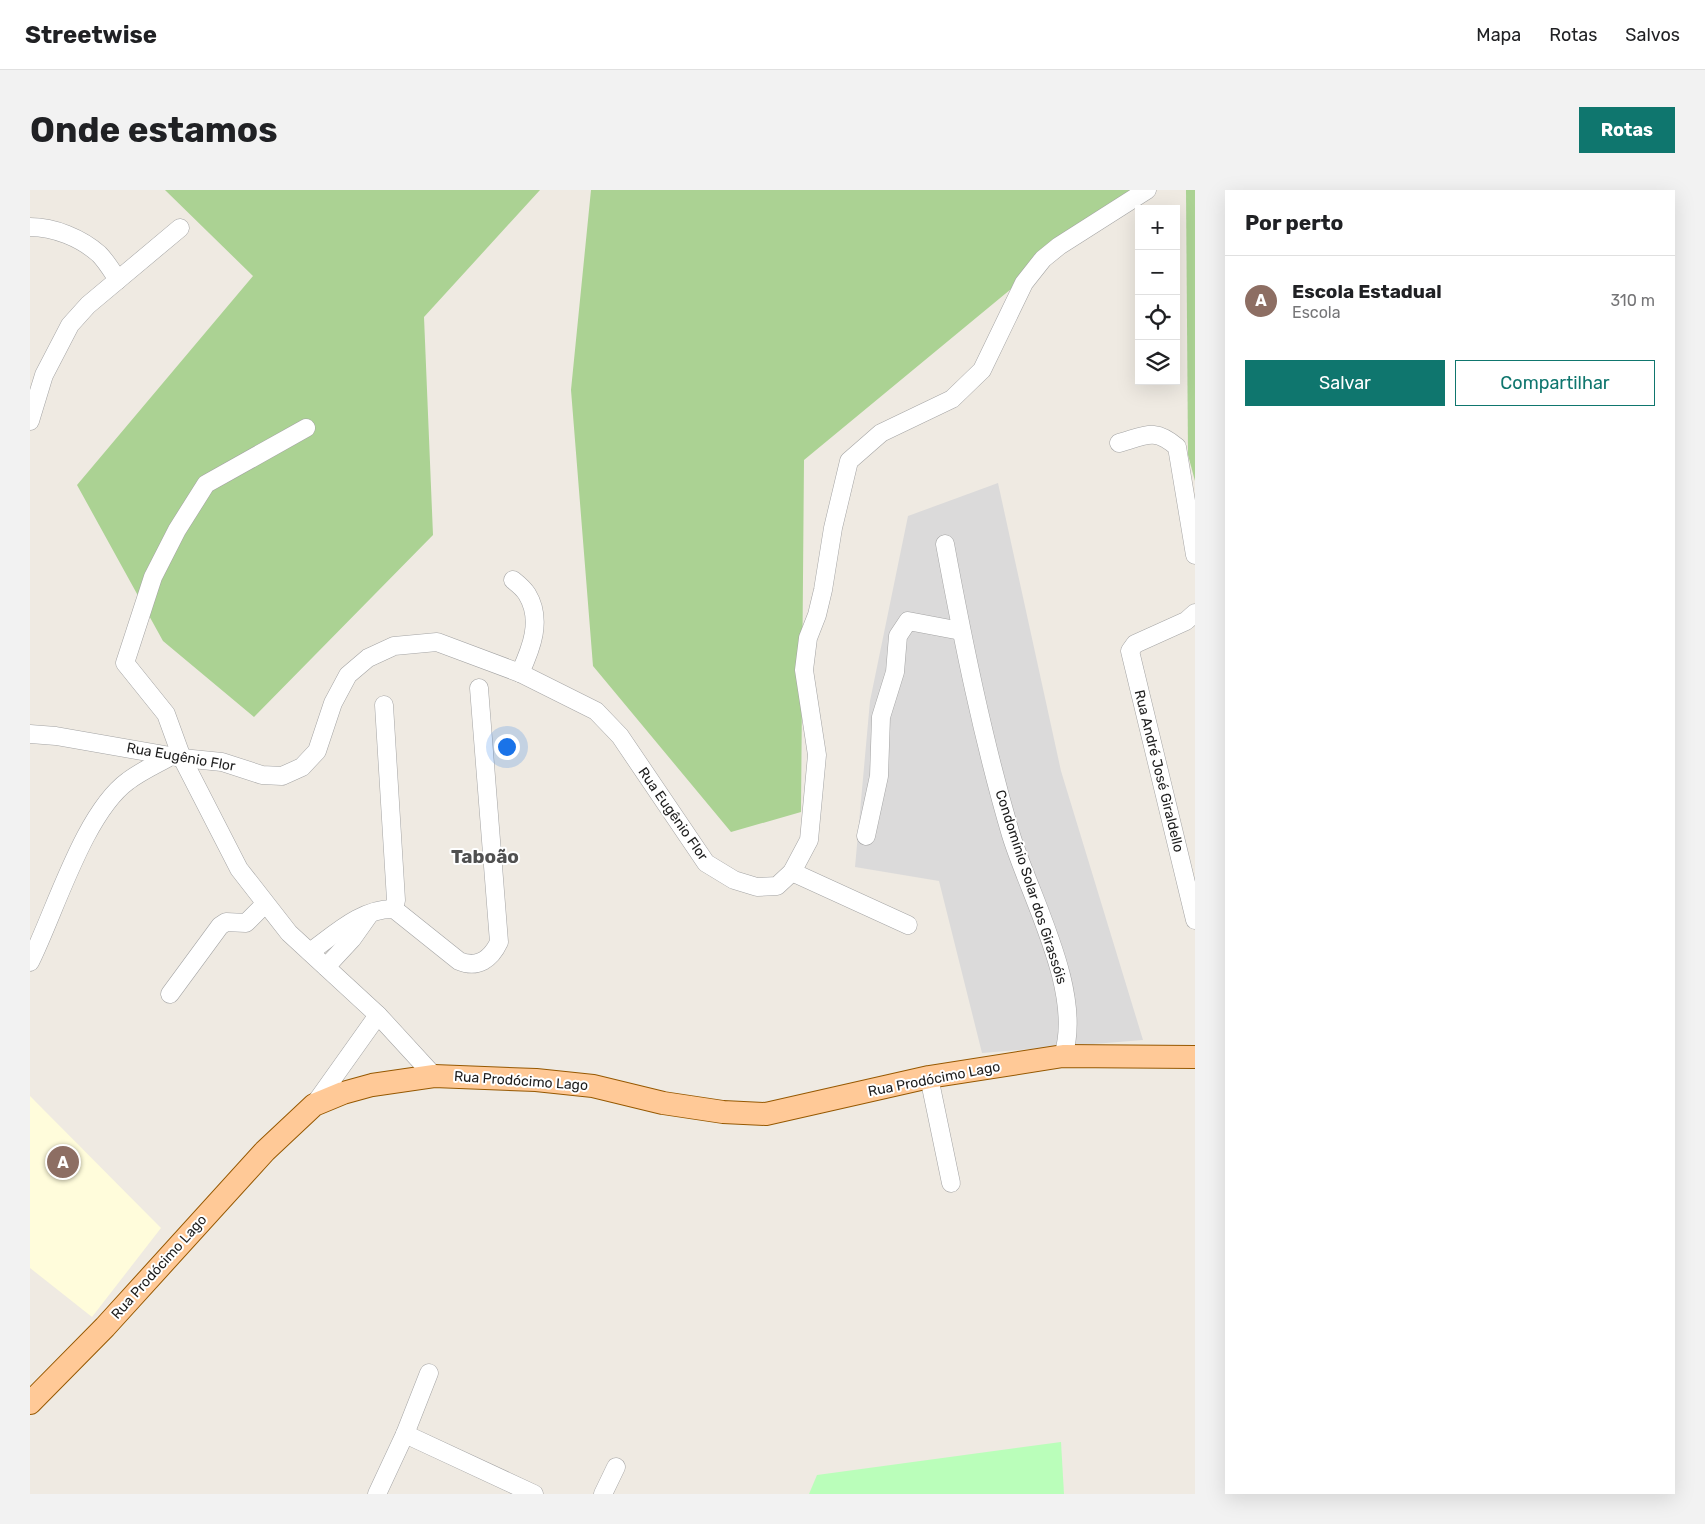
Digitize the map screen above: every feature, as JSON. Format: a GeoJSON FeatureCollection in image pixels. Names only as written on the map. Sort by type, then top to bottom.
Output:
{"type":"FeatureCollection","features":[{"type":"Feature","properties":{"kind":"main road","name":"Rua Prodócimo Lago"},"geometry":{"type":"LineString","coordinates":[[30,1403],[105,1327],[228,1190],[314,1105],[372,1085],[434,1076],[536,1080],[593,1086],[662,1103],[723,1112],[766,1114],[929,1077],[1063,1056],[1195,1057]]}},
{"type":"Feature","properties":{"kind":"street","name":"Rua Eugênio Flor"},"geometry":{"type":"LineString","coordinates":[[30,734],[97,742],[177,757],[222,762],[262,775],[282,776],[302,767],[317,751],[333,703],[348,675],[368,658],[394,646],[437,642],[520,673],[596,711],[620,736],[706,863],[734,880],[757,886],[776,886],[792,872],[809,840],[817,755],[804,670],[808,638],[817,615],[823,590],[833,528],[849,461],[881,433],[952,399],[982,370],[1024,283],[1043,259],[1059,246],[1147,190]]}},
{"type":"Feature","properties":{"kind":"street"},"geometry":{"type":"LineString","coordinates":[[30,227],[43,227],[78,239],[99,255],[118,280]]}},
{"type":"Feature","properties":{"kind":"street"},"geometry":{"type":"LineString","coordinates":[[30,421],[44,375],[70,325],[88,305],[180,228]]}},
{"type":"Feature","properties":{"kind":"street"},"geometry":{"type":"LineString","coordinates":[[306,428],[206,484],[177,530],[153,577],[125,663],[166,714],[177,757],[239,870],[289,932],[378,1015],[434,1076]]}},
{"type":"Feature","properties":{"kind":"street"},"geometry":{"type":"LineString","coordinates":[[1119,443],[1156,434],[1166,437],[1177,447],[1195,555]]}},
{"type":"Feature","properties":{"kind":"street","name":"Condomínio Solar dos Girassóis"},"geometry":{"type":"LineString","coordinates":[[945,544],[961,631],[1011,836],[1034,902],[1050,938],[1064,985],[1067,1015],[1066,1046],[1063,1056]]}},
{"type":"Feature","properties":{"kind":"street"},"geometry":{"type":"LineString","coordinates":[[514,580],[527,594],[535,619],[532,647],[520,673]]}},
{"type":"Feature","properties":{"kind":"street","name":"Rua André José Giraldello"},"geometry":{"type":"LineString","coordinates":[[1195,613],[1186,621],[1135,644],[1130,651],[1195,920]]}},
{"type":"Feature","properties":{"kind":"street"},"geometry":{"type":"LineString","coordinates":[[866,836],[879,776],[881,717],[895,672],[898,636],[908,621],[961,631]]}},
{"type":"Feature","properties":{"kind":"street"},"geometry":{"type":"LineString","coordinates":[[326,967],[347,934],[352,921],[381,909],[394,909],[459,962],[470,966],[484,962],[494,954],[499,942],[480,688]]}},
{"type":"Feature","properties":{"kind":"street"},"geometry":{"type":"LineString","coordinates":[[384,705],[396,900],[394,909]]}},
{"type":"Feature","properties":{"kind":"street"},"geometry":{"type":"LineString","coordinates":[[30,962],[47,928],[82,844],[103,809],[127,782],[177,757]]}},
{"type":"Feature","properties":{"kind":"street"},"geometry":{"type":"LineString","coordinates":[[792,872],[908,925]]}},
{"type":"Feature","properties":{"kind":"street"},"geometry":{"type":"LineString","coordinates":[[170,994],[220,926],[226,922],[246,923],[265,904]]}},
{"type":"Feature","properties":{"kind":"street"},"geometry":{"type":"LineString","coordinates":[[310,952],[347,934]]}},
{"type":"Feature","properties":{"kind":"street"},"geometry":{"type":"LineString","coordinates":[[314,1105],[378,1015]]}},
{"type":"Feature","properties":{"kind":"street"},"geometry":{"type":"LineString","coordinates":[[929,1077],[951,1183]]}},
{"type":"Feature","properties":{"kind":"street"},"geometry":{"type":"LineString","coordinates":[[377,1494],[405,1434],[429,1373]]}},
{"type":"Feature","properties":{"kind":"street"},"geometry":{"type":"LineString","coordinates":[[405,1434],[534,1494]]}},
{"type":"Feature","properties":{"kind":"street"},"geometry":{"type":"LineString","coordinates":[[603,1494],[616,1467]]}},
{"type":"Feature","properties":{"kind":"shaded area"},"geometry":{"type":"Polygon","coordinates":[[[998,483],[1061,771],[1143,1040],[982,1053],[939,881],[855,867],[870,701],[908,516],[998,483]]]}},
{"type":"Feature","properties":{"kind":"shaded area"},"geometry":{"type":"Polygon","coordinates":[[[30,1096],[161,1228],[92,1317],[30,1268],[30,1096]]]}},
{"type":"Feature","properties":{"kind":"green space"},"geometry":{"type":"Polygon","coordinates":[[[165,190],[540,190],[424,317],[433,535],[254,717],[163,641],[77,485],[253,276],[165,190]]]}},
{"type":"Feature","properties":{"kind":"green space"},"geometry":{"type":"Polygon","coordinates":[[[591,190],[1131,190],[804,460],[801,812],[731,832],[593,666],[571,390],[591,190]]]}},
{"type":"Feature","properties":{"kind":"green space"},"geometry":{"type":"Polygon","coordinates":[[[1186,190],[1195,190],[1195,481],[1188,455],[1186,190]]]}},
{"type":"Feature","properties":{"kind":"green space"},"geometry":{"type":"Polygon","coordinates":[[[1061,1442],[1064,1494],[809,1494],[817,1475],[1061,1442]]]}},
{"type":"Feature","properties":{"kind":"place","name":"Escola Estadual"},"geometry":{"type":"Point","coordinates":[63,1162]}},
{"type":"Feature","properties":{"kind":"district","name":"Taboão"},"geometry":{"type":"Point","coordinates":[485,856]}}]}
